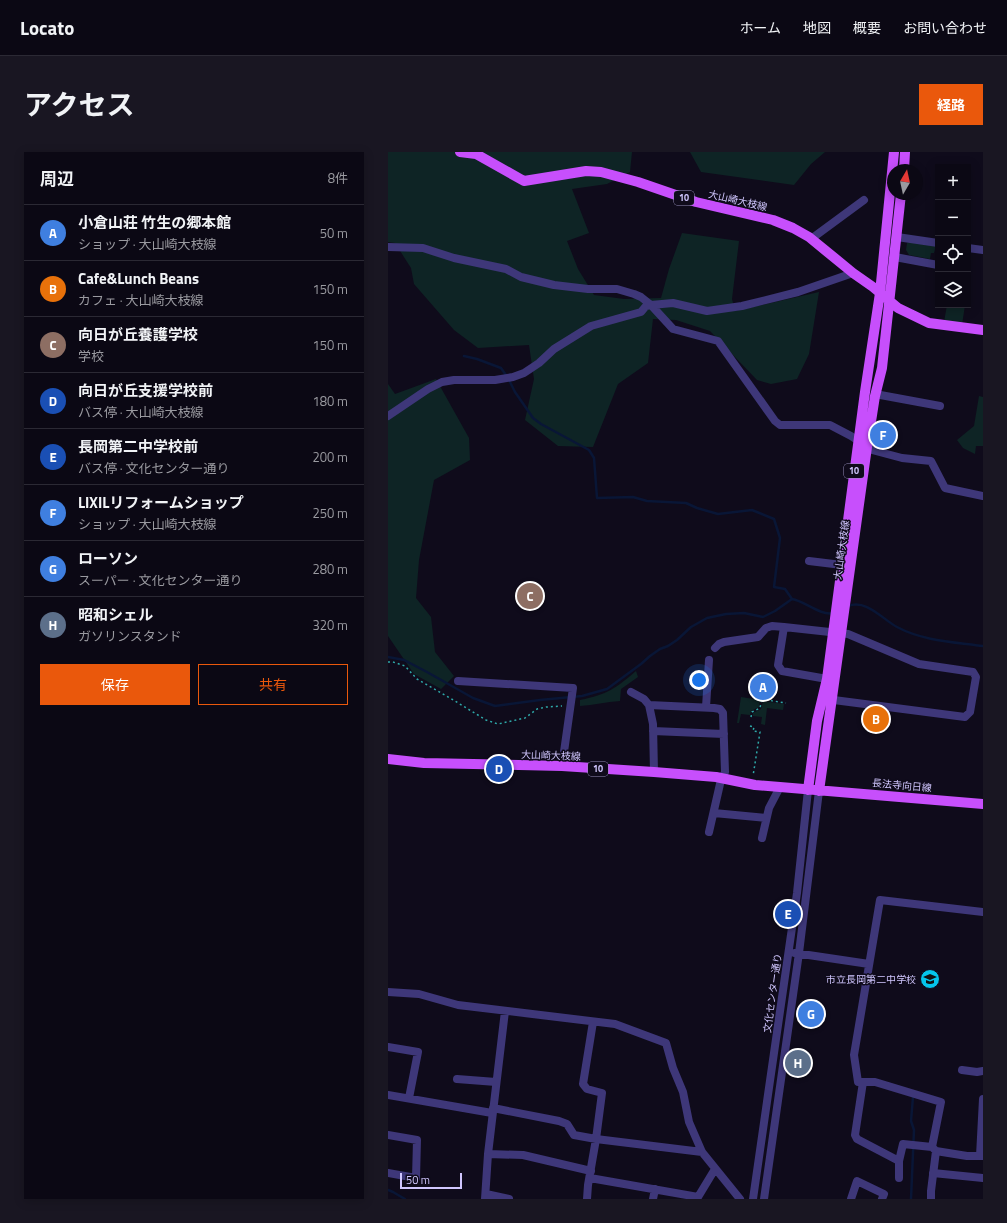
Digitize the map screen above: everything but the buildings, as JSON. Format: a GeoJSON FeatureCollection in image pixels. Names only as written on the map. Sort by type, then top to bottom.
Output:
{"type":"FeatureCollection","features":[{"type":"Feature","properties":{"kind":"main road","name":"大山崎大枝線"},"geometry":{"type":"LineString","coordinates":[[460,152],[476,154],[524,181],[586,171],[601,172],[638,182],[696,202],[773,220],[793,228],[811,239],[890,302]]}},
{"type":"Feature","properties":{"kind":"main road","name":"大山崎大枝線"},"geometry":{"type":"LineString","coordinates":[[808,790],[817,721],[827,699],[826,679],[837,633],[842,566],[858,441],[880,293],[894,152]]}},
{"type":"Feature","properties":{"kind":"main road"},"geometry":{"type":"LineString","coordinates":[[904,164],[905,152]]}},
{"type":"Feature","properties":{"kind":"main road","name":"大山崎大枝線"},"geometry":{"type":"LineString","coordinates":[[388,760],[424,763],[562,766],[654,772],[723,778],[755,785],[819,791],[827,699],[875,394],[882,368],[900,200]]}},
{"type":"Feature","properties":{"kind":"main road"},"geometry":{"type":"LineString","coordinates":[[890,302],[898,308],[929,323],[983,330]]}},
{"type":"Feature","properties":{"kind":"main road","name":"長法寺向日線"},"geometry":{"type":"LineString","coordinates":[[819,791],[983,804]]}},
{"type":"Feature","properties":{"kind":"street"},"geometry":{"type":"LineString","coordinates":[[811,239],[864,200]]}},
{"type":"Feature","properties":{"kind":"street"},"geometry":{"type":"LineString","coordinates":[[897,237],[935,243]]}},
{"type":"Feature","properties":{"kind":"street"},"geometry":{"type":"LineString","coordinates":[[388,247],[423,248],[454,258],[506,269],[521,277],[554,285],[588,289],[617,289],[641,297],[651,305],[673,329],[718,341],[775,421],[780,425],[830,425],[872,450],[902,458],[931,461],[944,488],[983,496]]}},
{"type":"Feature","properties":{"kind":"street"},"geometry":{"type":"LineString","coordinates":[[971,248],[983,250]]}},
{"type":"Feature","properties":{"kind":"street"},"geometry":{"type":"LineString","coordinates":[[895,257],[935,264]]}},
{"type":"Feature","properties":{"kind":"street"},"geometry":{"type":"LineString","coordinates":[[388,416],[428,389],[442,382],[454,380],[495,380],[513,377],[524,373],[539,363],[554,349],[591,326],[641,312],[646,306],[673,303],[707,311],[742,306],[798,292],[853,273]]}},
{"type":"Feature","properties":{"kind":"street"},"geometry":{"type":"LineString","coordinates":[[875,394],[940,406]]}},
{"type":"Feature","properties":{"kind":"street"},"geometry":{"type":"LineString","coordinates":[[809,561],[842,566]]}},
{"type":"Feature","properties":{"kind":"street"},"geometry":{"type":"LineString","coordinates":[[716,648],[719,644],[724,642],[758,637],[769,626],[848,634],[919,664],[973,672],[976,677],[970,712],[965,717],[827,699]]}},
{"type":"Feature","properties":{"kind":"street"},"geometry":{"type":"LineString","coordinates":[[784,627],[778,665],[782,671],[826,679]]}},
{"type":"Feature","properties":{"kind":"street"},"geometry":{"type":"LineString","coordinates":[[706,707],[709,660]]}},
{"type":"Feature","properties":{"kind":"street"},"geometry":{"type":"LineString","coordinates":[[458,681],[573,688],[562,766]]}},
{"type":"Feature","properties":{"kind":"street"},"geometry":{"type":"LineString","coordinates":[[631,692],[644,699],[649,705],[652,716],[654,772]]}},
{"type":"Feature","properties":{"kind":"street"},"geometry":{"type":"LineString","coordinates":[[649,705],[706,707],[720,709],[723,712],[725,772],[709,832]]}},
{"type":"Feature","properties":{"kind":"street"},"geometry":{"type":"LineString","coordinates":[[653,731],[724,734]]}},
{"type":"Feature","properties":{"kind":"street"},"geometry":{"type":"LineString","coordinates":[[762,838],[766,818],[780,787]]}},
{"type":"Feature","properties":{"kind":"street","name":"文化センター通り"},"geometry":{"type":"LineString","coordinates":[[753,1199],[797,893],[808,790]]}},
{"type":"Feature","properties":{"kind":"street","name":"文化センター通り"},"geometry":{"type":"LineString","coordinates":[[764,1199],[819,791]]}},
{"type":"Feature","properties":{"kind":"street"},"geometry":{"type":"LineString","coordinates":[[714,813],[766,818]]}},
{"type":"Feature","properties":{"kind":"street"},"geometry":{"type":"LineString","coordinates":[[931,1199],[934,1149],[941,1102],[875,1082],[858,1082],[854,1055],[880,900],[983,912]]}},
{"type":"Feature","properties":{"kind":"street"},"geometry":{"type":"LineString","coordinates":[[788,952],[869,964]]}},
{"type":"Feature","properties":{"kind":"street"},"geometry":{"type":"LineString","coordinates":[[388,992],[419,994],[458,1005],[615,1024],[666,1043],[673,1068],[683,1092],[689,1122],[702,1152],[740,1199]]}},
{"type":"Feature","properties":{"kind":"street"},"geometry":{"type":"LineString","coordinates":[[505,1011],[488,1154],[486,1196],[509,1199]]}},
{"type":"Feature","properties":{"kind":"street"},"geometry":{"type":"LineString","coordinates":[[587,1199],[602,1093],[587,1089],[583,1084],[593,1022]]}},
{"type":"Feature","properties":{"kind":"street"},"geometry":{"type":"LineString","coordinates":[[388,1047],[418,1052],[408,1098]]}},
{"type":"Feature","properties":{"kind":"street"},"geometry":{"type":"LineString","coordinates":[[962,1070],[977,1072],[983,1071]]}},
{"type":"Feature","properties":{"kind":"street"},"geometry":{"type":"LineString","coordinates":[[457,1079],[496,1082]]}},
{"type":"Feature","properties":{"kind":"street"},"geometry":{"type":"LineString","coordinates":[[863,1082],[855,1136],[857,1139],[899,1161]]}},
{"type":"Feature","properties":{"kind":"street"},"geometry":{"type":"LineString","coordinates":[[388,1095],[559,1121],[567,1124],[574,1135],[596,1139],[702,1152]]}},
{"type":"Feature","properties":{"kind":"street"},"geometry":{"type":"LineString","coordinates":[[899,1178],[899,1161],[903,1144],[967,1156],[981,1156],[983,1099]]}},
{"type":"Feature","properties":{"kind":"street"},"geometry":{"type":"LineString","coordinates":[[388,1135],[417,1140],[416,1178],[388,1174]]}},
{"type":"Feature","properties":{"kind":"street"},"geometry":{"type":"LineString","coordinates":[[488,1154],[523,1155],[590,1174],[698,1198],[715,1169]]}},
{"type":"Feature","properties":{"kind":"street"},"geometry":{"type":"LineString","coordinates":[[933,1172],[983,1178]]}},
{"type":"Feature","properties":{"kind":"street"},"geometry":{"type":"LineString","coordinates":[[851,1199],[857,1181],[884,1194],[882,1199]]}},
{"type":"Feature","properties":{"kind":"street"},"geometry":{"type":"LineString","coordinates":[[653,1199],[655,1189]]}},
{"type":"Feature","properties":{"kind":"path"},"geometry":{"type":"LineString","coordinates":[[388,662],[405,666],[417,679],[486,720],[498,724],[525,718],[537,709],[546,706],[570,706]]}},
{"type":"Feature","properties":{"kind":"path"},"geometry":{"type":"LineString","coordinates":[[751,717],[752,712],[760,708],[762,699],[786,703]]}},
{"type":"Feature","properties":{"kind":"path"},"geometry":{"type":"LineString","coordinates":[[750,726],[754,727],[753,731],[760,732],[753,776]]}},
{"type":"Feature","properties":{"kind":"green space"},"geometry":{"type":"Polygon","coordinates":[[[388,152],[632,152],[630,172],[607,184],[572,189],[589,233],[567,241],[578,269],[594,295],[624,299],[661,298],[669,269],[682,233],[739,241],[732,299],[735,311],[819,292],[809,354],[797,379],[771,384],[757,380],[710,331],[676,320],[653,319],[648,363],[618,384],[593,447],[558,446],[525,420],[534,379],[529,345],[478,348],[454,330],[414,284],[411,268],[395,243],[388,242],[388,152]]]}},
{"type":"Feature","properties":{"kind":"green space"},"geometry":{"type":"Polygon","coordinates":[[[690,152],[825,152],[811,164],[794,185],[701,172],[690,152]]]}},
{"type":"Feature","properties":{"kind":"green space"},"geometry":{"type":"Polygon","coordinates":[[[913,241],[935,245],[934,253],[931,253],[930,259],[909,255],[906,250],[907,243],[913,241]]]}},
{"type":"Feature","properties":{"kind":"green space"},"geometry":{"type":"Polygon","coordinates":[[[946,308],[965,308],[962,325],[944,322],[946,308]]]}},
{"type":"Feature","properties":{"kind":"green space"},"geometry":{"type":"Polygon","coordinates":[[[436,379],[469,438],[470,460],[434,480],[419,560],[416,598],[431,617],[435,652],[454,676],[441,689],[414,674],[388,636],[388,384],[395,394],[436,379]]]}},
{"type":"Feature","properties":{"kind":"green space"},"geometry":{"type":"Polygon","coordinates":[[[979,396],[983,397],[983,446],[976,446],[975,454],[963,448],[957,440],[974,426],[979,396]]]}},
{"type":"Feature","properties":{"kind":"green space"},"geometry":{"type":"Polygon","coordinates":[[[636,671],[638,677],[621,689],[620,701],[580,706],[580,700],[611,690],[636,671]]]}},
{"type":"Feature","properties":{"kind":"green space"},"geometry":{"type":"Polygon","coordinates":[[[741,697],[760,700],[759,707],[751,711],[750,715],[741,714],[739,723],[737,723],[741,697]]]}},
{"type":"Feature","properties":{"kind":"green space"},"geometry":{"type":"Polygon","coordinates":[[[763,701],[784,704],[783,710],[767,708],[765,725],[761,724],[762,717],[753,716],[753,713],[761,709],[763,701]]]}},
{"type":"Feature","properties":{"kind":"waterway"},"geometry":{"type":"LineString","coordinates":[[464,356],[501,368],[533,418],[541,424],[589,450],[594,458],[597,498],[633,497],[647,501],[686,503],[718,514],[752,510],[774,519],[780,538],[774,587],[785,589],[792,599]]}},
{"type":"Feature","properties":{"kind":"waterway"},"geometry":{"type":"LineString","coordinates":[[388,657],[404,660],[473,698],[495,706],[582,696],[607,689],[650,656],[660,649],[668,646],[691,627],[707,618],[726,614],[744,613],[763,617],[775,611],[792,599],[823,612],[833,613]]}},
{"type":"Feature","properties":{"kind":"waterway"},"geometry":{"type":"LineString","coordinates":[[848,606],[862,605],[868,607],[891,624],[917,635],[939,640],[983,646]]}},
{"type":"Feature","properties":{"kind":"waterway"},"geometry":{"type":"LineString","coordinates":[[911,1199],[914,1130],[911,1121],[913,1097]]}},
{"type":"Feature","properties":{"kind":"waterway"},"geometry":{"type":"LineString","coordinates":[[388,1190],[405,1199]]}},
{"type":"Feature","properties":{"kind":"place","name":"LIXILリフォームショップ"},"geometry":{"type":"Point","coordinates":[883,435]}},
{"type":"Feature","properties":{"kind":"place","name":"向日が丘養護学校"},"geometry":{"type":"Point","coordinates":[530,596]}},
{"type":"Feature","properties":{"kind":"place","name":"小倉山荘 竹生の郷本館"},"geometry":{"type":"Point","coordinates":[763,687]}},
{"type":"Feature","properties":{"kind":"place","name":"Cafe&Lunch Beans"},"geometry":{"type":"Point","coordinates":[876,719]}},
{"type":"Feature","properties":{"kind":"place","name":"向日が丘支援学校前"},"geometry":{"type":"Point","coordinates":[499,769]}},
{"type":"Feature","properties":{"kind":"place","name":"長岡第二中学校前"},"geometry":{"type":"Point","coordinates":[788,914]}},
{"type":"Feature","properties":{"kind":"place","name":"市立長岡第二中学校"},"geometry":{"type":"Point","coordinates":[930,979]}},
{"type":"Feature","properties":{"kind":"place","name":"ローソン"},"geometry":{"type":"Point","coordinates":[811,1014]}},
{"type":"Feature","properties":{"kind":"place","name":"昭和シェル"},"geometry":{"type":"Point","coordinates":[798,1063]}}]}
